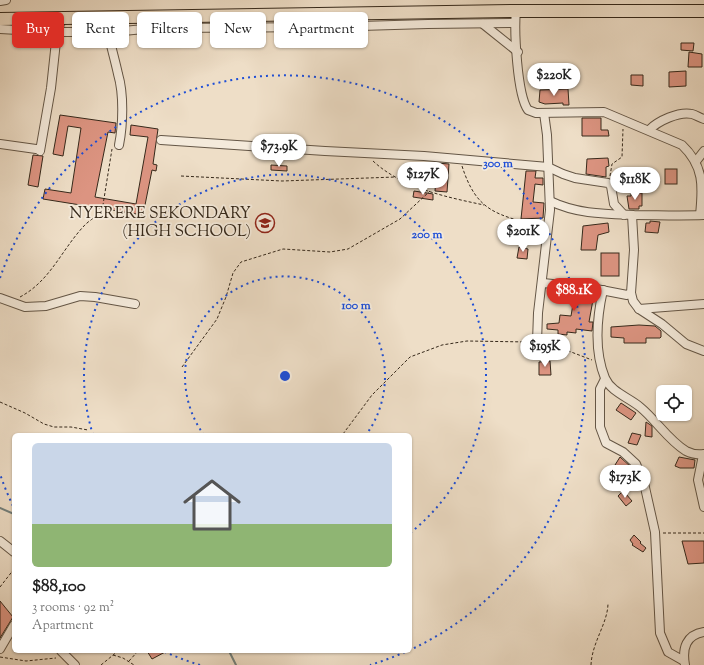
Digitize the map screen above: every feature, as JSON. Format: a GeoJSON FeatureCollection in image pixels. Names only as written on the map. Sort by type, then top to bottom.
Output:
{"type":"FeatureCollection","features":[{"type":"Feature","properties":{"kind":"highway"},"geometry":{"type":"LineString","coordinates":[[64,18],[516,17],[704,11]]}},
{"type":"Feature","properties":{"kind":"highway"},"geometry":{"type":"LineString","coordinates":[[0,19],[12,19]]}},
{"type":"Feature","properties":{"kind":"street"},"geometry":{"type":"LineString","coordinates":[[0,1],[6,0]]}},
{"type":"Feature","properties":{"kind":"street"},"geometry":{"type":"LineString","coordinates":[[129,30],[154,28],[345,27],[483,24],[516,17],[522,98],[525,106],[530,112],[544,113],[596,111],[623,119],[682,145],[692,153],[697,160],[703,177],[702,215],[674,217],[576,211],[550,201]]}},
{"type":"Feature","properties":{"kind":"street"},"geometry":{"type":"LineString","coordinates":[[483,24],[518,52]]}},
{"type":"Feature","properties":{"kind":"street"},"geometry":{"type":"LineString","coordinates":[[0,29],[12,30]]}},
{"type":"Feature","properties":{"kind":"street"},"geometry":{"type":"LineString","coordinates":[[0,144],[38,150],[51,88],[55,48]]}},
{"type":"Feature","properties":{"kind":"street"},"geometry":{"type":"LineString","coordinates":[[111,48],[112,57],[119,75],[121,92],[121,134],[116,144]]}},
{"type":"Feature","properties":{"kind":"street"},"geometry":{"type":"LineString","coordinates":[[537,342],[538,313],[549,230],[550,201],[547,135],[544,113]]}},
{"type":"Feature","properties":{"kind":"street"},"geometry":{"type":"LineString","coordinates":[[648,130],[658,123],[678,115],[691,114],[704,119]]}},
{"type":"Feature","properties":{"kind":"street"},"geometry":{"type":"LineString","coordinates":[[160,140],[424,156],[548,167],[575,178],[604,181],[611,186],[614,204],[628,215],[634,250],[631,293],[632,301],[639,309],[662,324],[686,344],[704,351]]}},
{"type":"Feature","properties":{"kind":"street"},"geometry":{"type":"LineString","coordinates":[[697,160],[704,151]]}},
{"type":"Feature","properties":{"kind":"street"},"geometry":{"type":"LineString","coordinates":[[543,283],[603,290],[627,295],[631,293]]}},
{"type":"Feature","properties":{"kind":"street"},"geometry":{"type":"LineString","coordinates":[[603,290],[600,303],[598,335],[605,379],[612,388],[640,407],[681,447],[691,453],[703,454],[698,480],[704,507]]}},
{"type":"Feature","properties":{"kind":"street"},"geometry":{"type":"LineString","coordinates":[[0,298],[25,307],[36,308],[80,296],[135,304]]}},
{"type":"Feature","properties":{"kind":"street"},"geometry":{"type":"LineString","coordinates":[[639,309],[704,304]]}},
{"type":"Feature","properties":{"kind":"street"},"geometry":{"type":"LineString","coordinates":[[605,379],[600,389],[599,419],[601,434],[606,443],[629,456],[639,468],[646,489],[655,532],[660,633],[668,652],[685,663],[688,639],[693,635],[704,632]]}},
{"type":"Feature","properties":{"kind":"street"},"geometry":{"type":"LineString","coordinates":[[0,541],[12,550]]}},
{"type":"Feature","properties":{"kind":"street"},"geometry":{"type":"LineString","coordinates":[[0,649],[12,628]]}},
{"type":"Feature","properties":{"kind":"street"},"geometry":{"type":"LineString","coordinates":[[63,653],[75,665]]}},
{"type":"Feature","properties":{"kind":"path"},"geometry":{"type":"LineString","coordinates":[[611,186],[611,168],[623,154],[623,119]]}},
{"type":"Feature","properties":{"kind":"path"},"geometry":{"type":"LineString","coordinates":[[10,302],[27,293],[37,285],[59,261],[84,226],[102,211],[116,144]]}},
{"type":"Feature","properties":{"kind":"path"},"geometry":{"type":"LineString","coordinates":[[365,153],[396,177],[430,191],[484,205],[512,218],[549,230]]}},
{"type":"Feature","properties":{"kind":"path"},"geometry":{"type":"LineString","coordinates":[[460,160],[472,191],[484,205]]}},
{"type":"Feature","properties":{"kind":"path"},"geometry":{"type":"LineString","coordinates":[[181,176],[282,180],[396,177]]}},
{"type":"Feature","properties":{"kind":"path"},"geometry":{"type":"LineString","coordinates":[[182,367],[217,319],[226,297],[233,273],[241,262],[283,249],[330,252],[348,249],[400,219],[430,191]]}},
{"type":"Feature","properties":{"kind":"path"},"geometry":{"type":"LineString","coordinates":[[344,433],[372,396],[410,357],[442,345],[467,341],[537,342],[553,345],[594,362]]}},
{"type":"Feature","properties":{"kind":"path"},"geometry":{"type":"LineString","coordinates":[[0,402],[25,413],[44,424],[54,427],[71,427],[88,430]]}},
{"type":"Feature","properties":{"kind":"path"},"geometry":{"type":"LineString","coordinates":[[655,532],[704,533]]}},
{"type":"Feature","properties":{"kind":"path"},"geometry":{"type":"LineString","coordinates":[[0,587],[12,572]]}},
{"type":"Feature","properties":{"kind":"path"},"geometry":{"type":"LineString","coordinates":[[591,665],[592,653],[608,611],[608,603]]}},
{"type":"Feature","properties":{"kind":"path"},"geometry":{"type":"LineString","coordinates":[[101,665],[116,653]]}},
{"type":"Feature","properties":{"kind":"path"},"geometry":{"type":"LineString","coordinates":[[129,661],[136,653]]}},
{"type":"Feature","properties":{"kind":"path"},"geometry":{"type":"LineString","coordinates":[[113,655],[129,661],[134,665]]}},
{"type":"Feature","properties":{"kind":"path"},"geometry":{"type":"LineString","coordinates":[[0,657],[26,661],[69,658]]}},
{"type":"Feature","properties":{"kind":"building"},"geometry":{"type":"Polygon","coordinates":[[[681,43],[694,43],[693,51],[681,50],[681,43]]]}},
{"type":"Feature","properties":{"kind":"building"},"geometry":{"type":"Polygon","coordinates":[[[689,52],[702,54],[702,67],[688,67],[689,52]]]}},
{"type":"Feature","properties":{"kind":"building"},"geometry":{"type":"Polygon","coordinates":[[[686,71],[686,86],[669,87],[669,72],[686,71]]]}},
{"type":"Feature","properties":{"kind":"building"},"geometry":{"type":"Polygon","coordinates":[[[631,75],[643,75],[643,86],[631,85],[631,75]]]}},
{"type":"Feature","properties":{"kind":"building"},"geometry":{"type":"Polygon","coordinates":[[[568,89],[569,105],[563,105],[563,103],[545,104],[539,102],[540,90],[568,89]]]}},
{"type":"Feature","properties":{"kind":"building"},"geometry":{"type":"Polygon","coordinates":[[[60,115],[116,123],[115,133],[108,132],[95,197],[136,204],[148,137],[130,135],[131,125],[158,129],[153,164],[157,165],[156,171],[152,170],[143,215],[43,199],[45,189],[71,193],[81,128],[68,126],[63,156],[53,154],[60,115]]]}},
{"type":"Feature","properties":{"kind":"building"},"geometry":{"type":"Polygon","coordinates":[[[582,118],[601,118],[601,130],[608,130],[609,136],[582,136],[582,118]]]}},
{"type":"Feature","properties":{"kind":"building"},"geometry":{"type":"Polygon","coordinates":[[[33,155],[43,156],[38,187],[28,185],[33,155]]]}},
{"type":"Feature","properties":{"kind":"building"},"geometry":{"type":"Polygon","coordinates":[[[608,158],[609,166],[606,167],[606,177],[586,174],[587,159],[608,158]]]}},
{"type":"Feature","properties":{"kind":"building"},"geometry":{"type":"Polygon","coordinates":[[[437,163],[449,164],[447,192],[435,191],[437,163]]]}},
{"type":"Feature","properties":{"kind":"building"},"geometry":{"type":"Polygon","coordinates":[[[271,165],[287,166],[287,171],[271,170],[271,165]]]}},
{"type":"Feature","properties":{"kind":"building"},"geometry":{"type":"Polygon","coordinates":[[[665,169],[677,169],[677,184],[665,184],[665,169]]]}},
{"type":"Feature","properties":{"kind":"building"},"geometry":{"type":"Polygon","coordinates":[[[526,171],[536,171],[535,178],[543,178],[543,185],[535,184],[533,202],[544,203],[543,218],[521,219],[526,171]]]}},
{"type":"Feature","properties":{"kind":"building"},"geometry":{"type":"Polygon","coordinates":[[[414,191],[433,194],[433,200],[413,197],[414,191]]]}},
{"type":"Feature","properties":{"kind":"building"},"geometry":{"type":"Polygon","coordinates":[[[631,193],[642,193],[642,206],[639,206],[639,209],[629,209],[627,196],[631,196],[631,193]]]}},
{"type":"Feature","properties":{"kind":"building"},"geometry":{"type":"Polygon","coordinates":[[[650,221],[660,222],[658,233],[645,232],[646,223],[650,223],[650,221]]]}},
{"type":"Feature","properties":{"kind":"building"},"geometry":{"type":"Polygon","coordinates":[[[608,223],[609,232],[598,235],[596,250],[581,250],[583,226],[608,223]]]}},
{"type":"Feature","properties":{"kind":"building"},"geometry":{"type":"Polygon","coordinates":[[[519,247],[528,249],[527,259],[517,258],[519,247]]]}},
{"type":"Feature","properties":{"kind":"building"},"geometry":{"type":"Polygon","coordinates":[[[601,253],[619,253],[619,276],[601,276],[601,253]]]}},
{"type":"Feature","properties":{"kind":"building"},"geometry":{"type":"Polygon","coordinates":[[[554,290],[594,294],[589,322],[593,322],[592,331],[576,329],[576,333],[567,332],[567,335],[558,334],[558,330],[547,329],[547,324],[559,323],[560,315],[571,316],[573,304],[552,298],[554,290]]]}},
{"type":"Feature","properties":{"kind":"building"},"geometry":{"type":"Polygon","coordinates":[[[639,325],[655,326],[661,331],[661,337],[646,338],[646,343],[624,343],[624,338],[611,337],[611,327],[639,325]]]}},
{"type":"Feature","properties":{"kind":"building"},"geometry":{"type":"Polygon","coordinates":[[[550,361],[551,375],[539,375],[539,362],[550,361]]]}},
{"type":"Feature","properties":{"kind":"building"},"geometry":{"type":"Polygon","coordinates":[[[621,403],[636,413],[631,420],[616,410],[621,403]]]}},
{"type":"Feature","properties":{"kind":"building"},"geometry":{"type":"Polygon","coordinates":[[[646,422],[652,426],[652,437],[645,436],[646,422]]]}},
{"type":"Feature","properties":{"kind":"building"},"geometry":{"type":"Polygon","coordinates":[[[632,433],[641,435],[637,445],[628,443],[632,433]]]}},
{"type":"Feature","properties":{"kind":"building"},"geometry":{"type":"Polygon","coordinates":[[[620,457],[631,467],[628,474],[615,465],[620,457]]]}},
{"type":"Feature","properties":{"kind":"building"},"geometry":{"type":"Polygon","coordinates":[[[679,457],[695,460],[694,468],[680,468],[675,466],[679,457]]]}},
{"type":"Feature","properties":{"kind":"building"},"geometry":{"type":"Polygon","coordinates":[[[622,492],[624,496],[626,494],[632,501],[626,506],[618,496],[622,492]]]}},
{"type":"Feature","properties":{"kind":"building"},"geometry":{"type":"Polygon","coordinates":[[[634,535],[646,548],[643,552],[632,545],[633,544],[630,540],[634,535]]]}},
{"type":"Feature","properties":{"kind":"building"},"geometry":{"type":"Polygon","coordinates":[[[682,541],[704,541],[704,563],[688,564],[682,541]]]}},
{"type":"Feature","properties":{"kind":"building"},"geometry":{"type":"Polygon","coordinates":[[[0,601],[12,616],[12,619],[0,638],[0,601]]]}},
{"type":"Feature","properties":{"kind":"building"},"geometry":{"type":"Polygon","coordinates":[[[148,653],[163,653],[152,659],[148,653]]]}},
{"type":"Feature","properties":{"kind":"waterway"},"geometry":{"type":"LineString","coordinates":[[0,508],[12,513]]}},
{"type":"Feature","properties":{"kind":"waterway"},"geometry":{"type":"LineString","coordinates":[[230,653],[236,665]]}},
{"type":"Feature","properties":{"kind":"place","name":"NYERERE SEKONDARY (HIGH SCHOOL)"},"geometry":{"type":"Point","coordinates":[265,223]}}]}
